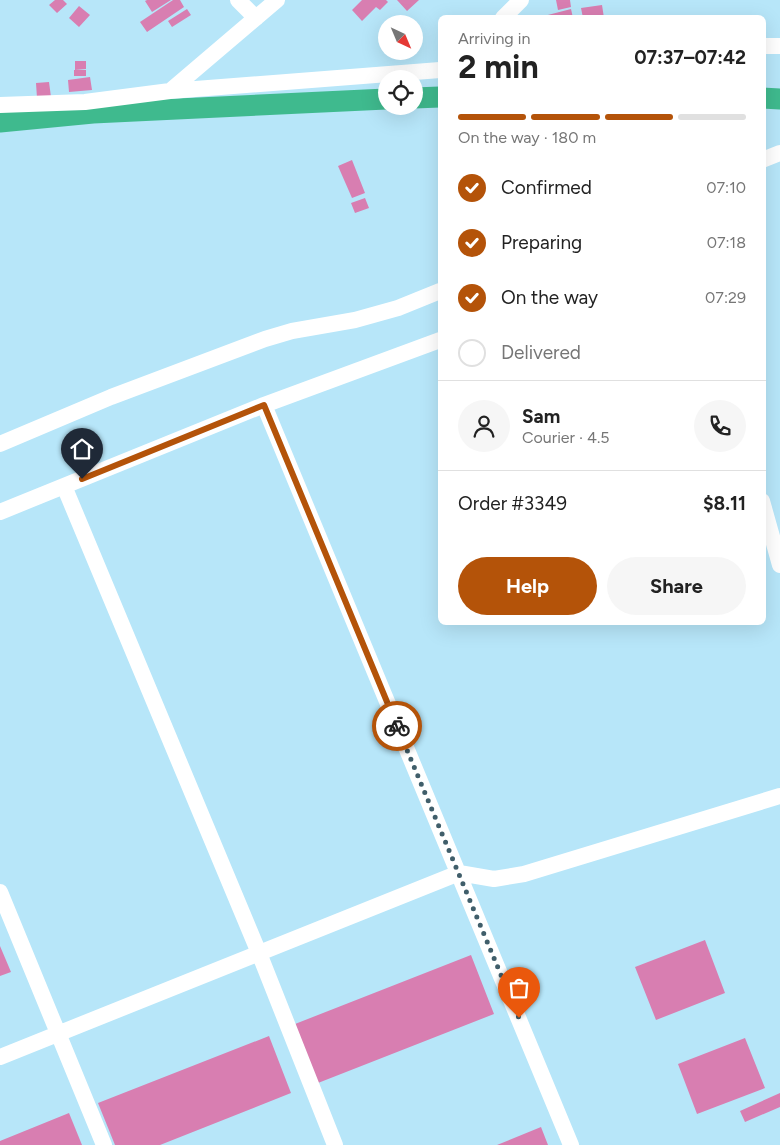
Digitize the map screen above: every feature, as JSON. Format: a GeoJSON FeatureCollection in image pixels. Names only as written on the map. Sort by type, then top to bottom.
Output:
{"type":"FeatureCollection","features":[{"type":"Feature","properties":{"kind":"street"},"geometry":{"type":"LineString","coordinates":[[238,0],[256,18]]}},
{"type":"Feature","properties":{"kind":"street"},"geometry":{"type":"LineString","coordinates":[[170,91],[277,0]]}},
{"type":"Feature","properties":{"kind":"street"},"geometry":{"type":"LineString","coordinates":[[506,15],[521,0]]}},
{"type":"Feature","properties":{"kind":"street"},"geometry":{"type":"LineString","coordinates":[[766,46],[780,46]]}},
{"type":"Feature","properties":{"kind":"street"},"geometry":{"type":"LineString","coordinates":[[0,105],[86,102],[170,91],[438,70]]}},
{"type":"Feature","properties":{"kind":"street"},"geometry":{"type":"LineString","coordinates":[[766,158],[780,153]]}},
{"type":"Feature","properties":{"kind":"street"},"geometry":{"type":"LineString","coordinates":[[0,444],[111,397],[265,339],[292,331],[355,320],[398,308],[438,292]]}},
{"type":"Feature","properties":{"kind":"street"},"geometry":{"type":"LineString","coordinates":[[0,512],[264,405],[438,341]]}},
{"type":"Feature","properties":{"kind":"street"},"geometry":{"type":"LineString","coordinates":[[264,405],[572,1145]]}},
{"type":"Feature","properties":{"kind":"street"},"geometry":{"type":"LineString","coordinates":[[64,486],[259,953],[335,1145]]}},
{"type":"Feature","properties":{"kind":"street"},"geometry":{"type":"LineString","coordinates":[[766,515],[780,564]]}},
{"type":"Feature","properties":{"kind":"street"},"geometry":{"type":"LineString","coordinates":[[0,1057],[459,873],[494,879],[524,874],[780,796]]}},
{"type":"Feature","properties":{"kind":"street"},"geometry":{"type":"LineString","coordinates":[[0,892],[104,1145]]}},
{"type":"Feature","properties":{"kind":"building"},"geometry":{"type":"Polygon","coordinates":[[[55,0],[63,0],[67,4],[57,13],[49,5],[55,0]]]}},
{"type":"Feature","properties":{"kind":"building"},"geometry":{"type":"Polygon","coordinates":[[[171,0],[152,12],[145,1],[171,0]]]}},
{"type":"Feature","properties":{"kind":"building"},"geometry":{"type":"Polygon","coordinates":[[[173,0],[180,0],[184,7],[147,32],[140,22],[173,0]]]}},
{"type":"Feature","properties":{"kind":"building"},"geometry":{"type":"Polygon","coordinates":[[[362,0],[386,0],[388,2],[380,10],[376,7],[362,21],[352,10],[362,0]]]}},
{"type":"Feature","properties":{"kind":"building"},"geometry":{"type":"Polygon","coordinates":[[[397,0],[419,0],[407,11],[397,0]]]}},
{"type":"Feature","properties":{"kind":"building"},"geometry":{"type":"Polygon","coordinates":[[[556,0],[570,0],[571,7],[558,10],[556,0]]]}},
{"type":"Feature","properties":{"kind":"building"},"geometry":{"type":"Polygon","coordinates":[[[602,5],[604,15],[582,15],[581,8],[602,5]]]}},
{"type":"Feature","properties":{"kind":"building"},"geometry":{"type":"Polygon","coordinates":[[[79,6],[90,15],[79,27],[69,18],[79,6]]]}},
{"type":"Feature","properties":{"kind":"building"},"geometry":{"type":"Polygon","coordinates":[[[187,9],[191,15],[172,27],[168,21],[187,9]]]}},
{"type":"Feature","properties":{"kind":"building"},"geometry":{"type":"Polygon","coordinates":[[[571,9],[572,15],[548,15],[571,9]]]}},
{"type":"Feature","properties":{"kind":"building"},"geometry":{"type":"Polygon","coordinates":[[[75,61],[86,61],[86,69],[75,70],[75,61]]]}},
{"type":"Feature","properties":{"kind":"building"},"geometry":{"type":"Polygon","coordinates":[[[74,70],[86,70],[86,76],[74,76],[74,70]]]}},
{"type":"Feature","properties":{"kind":"building"},"geometry":{"type":"Polygon","coordinates":[[[90,77],[92,90],[69,92],[68,80],[90,77]]]}},
{"type":"Feature","properties":{"kind":"building"},"geometry":{"type":"Polygon","coordinates":[[[49,82],[51,97],[37,98],[36,83],[49,82]]]}},
{"type":"Feature","properties":{"kind":"building"},"geometry":{"type":"Polygon","coordinates":[[[352,160],[365,193],[352,198],[338,166],[352,160]]]}},
{"type":"Feature","properties":{"kind":"building"},"geometry":{"type":"Polygon","coordinates":[[[365,198],[369,208],[355,213],[351,203],[365,198]]]}},
{"type":"Feature","properties":{"kind":"building"},"geometry":{"type":"Polygon","coordinates":[[[705,940],[725,993],[656,1020],[635,967],[705,940]]]}},
{"type":"Feature","properties":{"kind":"building"},"geometry":{"type":"Polygon","coordinates":[[[0,946],[11,972],[0,976],[0,946]]]}},
{"type":"Feature","properties":{"kind":"building"},"geometry":{"type":"Polygon","coordinates":[[[471,955],[494,1014],[318,1083],[295,1024],[471,955]]]}},
{"type":"Feature","properties":{"kind":"building"},"geometry":{"type":"Polygon","coordinates":[[[269,1036],[291,1093],[160,1145],[115,1145],[98,1103],[269,1036]]]}},
{"type":"Feature","properties":{"kind":"building"},"geometry":{"type":"Polygon","coordinates":[[[745,1038],[765,1088],[697,1114],[678,1064],[745,1038]]]}},
{"type":"Feature","properties":{"kind":"building"},"geometry":{"type":"Polygon","coordinates":[[[780,1093],[780,1107],[745,1122],[740,1111],[780,1093]]]}},
{"type":"Feature","properties":{"kind":"building"},"geometry":{"type":"Polygon","coordinates":[[[69,1113],[82,1145],[0,1145],[0,1141],[69,1113]]]}},
{"type":"Feature","properties":{"kind":"building"},"geometry":{"type":"Polygon","coordinates":[[[541,1127],[548,1145],[497,1145],[541,1127]]]}},
{"type":"Feature","properties":{"kind":"waterway"},"geometry":{"type":"LineString","coordinates":[[423,98],[438,97]]}},
{"type":"Feature","properties":{"kind":"waterway"},"geometry":{"type":"LineString","coordinates":[[766,98],[780,99]]}},
{"type":"Feature","properties":{"kind":"waterway"},"geometry":{"type":"LineString","coordinates":[[0,122],[93,113],[378,99]]}},
{"type":"Feature","properties":{"kind":"way so far"},"geometry":{"type":"LineString","coordinates":[[397,726],[519,1018]]}},
{"type":"Feature","properties":{"kind":"route"},"geometry":{"type":"LineString","coordinates":[[82,479],[264,405],[397,726]]}}]}
